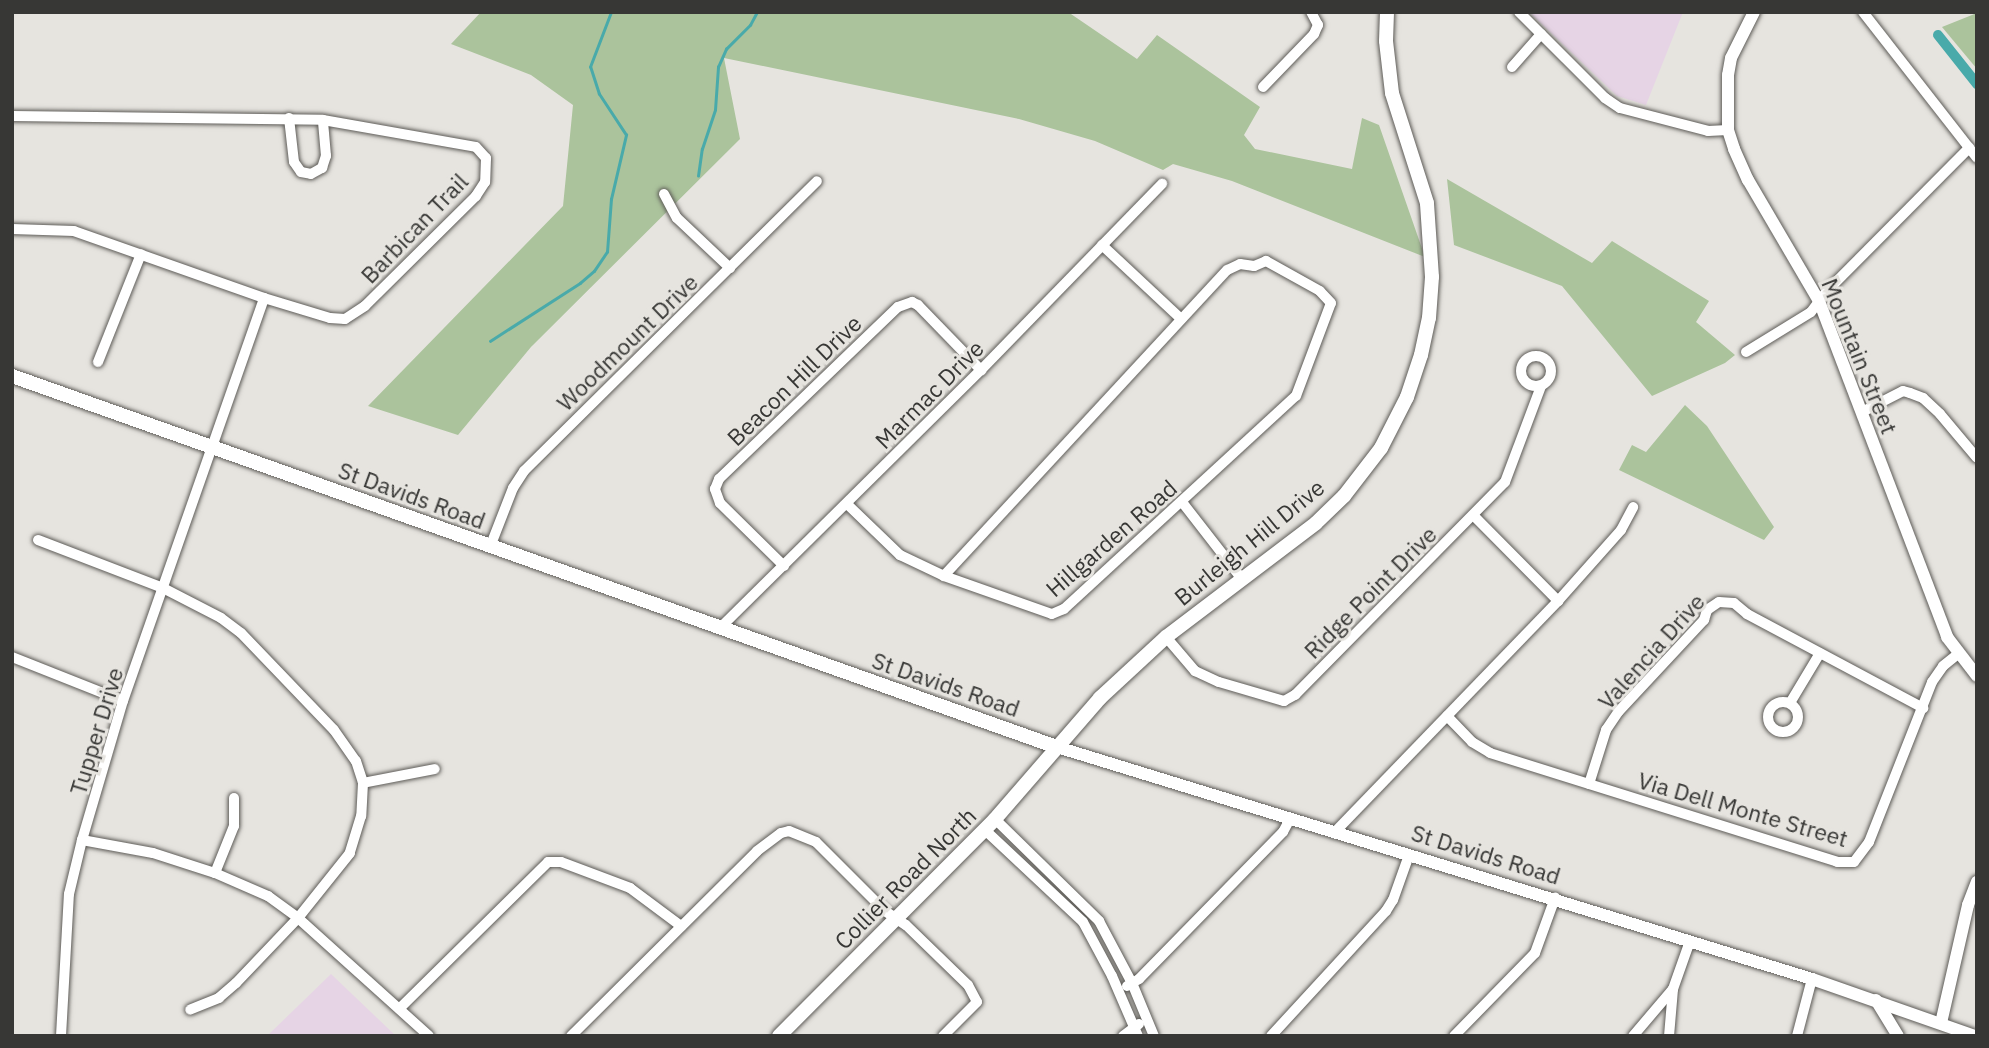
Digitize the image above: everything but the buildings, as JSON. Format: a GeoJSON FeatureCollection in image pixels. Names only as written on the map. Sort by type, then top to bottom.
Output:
{"type":"FeatureCollection","features":[{"type":"Feature","properties":{"kind":"main road","name":"Burleigh Hill Drive"},"geometry":{"type":"LineString","coordinates":[[1057,747],[1100,698],[1166,637],[1317,523],[1367,468],[1407,397],[1421,355],[1429,318],[1431,242],[1427,203],[1392,93],[1386,41],[1387,12]]}},
{"type":"Feature","properties":{"kind":"main road","name":"St Davids Road"},"geometry":{"type":"LineString","coordinates":[[12,376],[1057,747]]}},
{"type":"Feature","properties":{"kind":"main road","name":"Collier Road North"},"geometry":{"type":"LineString","coordinates":[[779,1036],[990,825],[1057,747]]}},
{"type":"Feature","properties":{"kind":"street"},"geometry":{"type":"LineString","coordinates":[[1263,87],[1314,34],[1318,25],[1311,12]]}},
{"type":"Feature","properties":{"kind":"street"},"geometry":{"type":"LineString","coordinates":[[1519,12],[1605,99],[1620,108],[1708,131],[1728,130]]}},
{"type":"Feature","properties":{"kind":"street","name":"Mountain Street"},"geometry":{"type":"LineString","coordinates":[[1754,12],[1731,58],[1726,96],[1728,130],[1748,180],[1819,301],[1938,614],[1958,654],[1977,676]]}},
{"type":"Feature","properties":{"kind":"street"},"geometry":{"type":"LineString","coordinates":[[1863,12],[1977,158]]}},
{"type":"Feature","properties":{"kind":"street"},"geometry":{"type":"LineString","coordinates":[[1512,66],[1541,34]]}},
{"type":"Feature","properties":{"kind":"street","name":"Barbican Trail"},"geometry":{"type":"LineString","coordinates":[[12,116],[323,120],[476,147],[486,158],[485,182],[476,196],[365,306],[345,318],[330,318],[264,298],[74,231],[12,230]]}},
{"type":"Feature","properties":{"kind":"street"},"geometry":{"type":"LineString","coordinates":[[289,118],[294,162],[301,172],[311,174],[322,168],[326,156],[323,120]]}},
{"type":"Feature","properties":{"kind":"street"},"geometry":{"type":"LineString","coordinates":[[1746,352],[1811,312],[1969,148]]}},
{"type":"Feature","properties":{"kind":"street","name":"Woodmount Drive"},"geometry":{"type":"LineString","coordinates":[[490,547],[524,471],[817,181]]}},
{"type":"Feature","properties":{"kind":"street","name":"Marmac Drive"},"geometry":{"type":"LineString","coordinates":[[720,628],[981,370],[1162,184]]}},
{"type":"Feature","properties":{"kind":"street"},"geometry":{"type":"LineString","coordinates":[[664,194],[677,218],[730,268]]}},
{"type":"Feature","properties":{"kind":"street"},"geometry":{"type":"LineString","coordinates":[[944,576],[1181,319],[1102,246]]}},
{"type":"Feature","properties":{"kind":"street"},"geometry":{"type":"LineString","coordinates":[[98,362],[141,254]]}},
{"type":"Feature","properties":{"kind":"street","name":"Hillgarden Road"},"geometry":{"type":"LineString","coordinates":[[847,504],[900,555],[944,576],[1052,614],[1064,609],[1296,396],[1331,303],[1320,291],[1266,261],[1254,266],[1240,264],[1227,270],[1181,319]]}},
{"type":"Feature","properties":{"kind":"street","name":"Tupper Drive"},"geometry":{"type":"LineString","coordinates":[[61,1036],[69,894],[82,840],[123,701],[264,298]]}},
{"type":"Feature","properties":{"kind":"street","name":"Beacon Hill Drive"},"geometry":{"type":"LineString","coordinates":[[784,566],[720,503],[715,489],[719,479],[898,307],[912,302],[918,305],[981,370]]}},
{"type":"Feature","properties":{"kind":"street","name":"Ridge Point Drive"},"geometry":{"type":"LineString","coordinates":[[1166,637],[1195,671],[1219,682],[1284,701],[1295,695],[1474,516],[1508,478],[1541,386]]}},
{"type":"Feature","properties":{"kind":"street"},"geometry":{"type":"LineString","coordinates":[[1862,412],[1903,391],[1923,398],[1977,458]]}},
{"type":"Feature","properties":{"kind":"street"},"geometry":{"type":"LineString","coordinates":[[1182,502],[1242,579]]}},
{"type":"Feature","properties":{"kind":"street"},"geometry":{"type":"LineString","coordinates":[[1334,832],[1558,601],[1621,530],[1633,507]]}},
{"type":"Feature","properties":{"kind":"street"},"geometry":{"type":"LineString","coordinates":[[1474,516],[1558,601]]}},
{"type":"Feature","properties":{"kind":"street"},"geometry":{"type":"LineString","coordinates":[[38,540],[163,588],[221,618],[241,633],[334,730],[356,761],[363,783],[359,827],[350,853],[298,918],[219,998],[191,1010]]}},
{"type":"Feature","properties":{"kind":"street","name":"Valencia Drive"},"geometry":{"type":"LineString","coordinates":[[1590,784],[1606,730],[1619,711],[1704,620],[1707,610],[1719,602],[1734,603],[1747,614],[1923,708]]}},
{"type":"Feature","properties":{"kind":"street"},"geometry":{"type":"LineString","coordinates":[[1790,703],[1820,653]]}},
{"type":"Feature","properties":{"kind":"street","name":"Via Dell Monte Street"},"geometry":{"type":"LineString","coordinates":[[1447,716],[1472,741],[1490,753],[1837,862],[1854,862],[1869,842],[1931,682],[1943,666],[1958,654]]}},
{"type":"Feature","properties":{"kind":"street"},"geometry":{"type":"LineString","coordinates":[[12,657],[123,701]]}},
{"type":"Feature","properties":{"kind":"street","name":"St Davids Road"},"geometry":{"type":"LineString","coordinates":[[1057,747],[1555,898],[1876,1000],[1975,1036]]}},
{"type":"Feature","properties":{"kind":"street"},"geometry":{"type":"LineString","coordinates":[[363,783],[435,769]]}},
{"type":"Feature","properties":{"kind":"street"},"geometry":{"type":"LineString","coordinates":[[215,873],[234,825],[234,798]]}},
{"type":"Feature","properties":{"kind":"street"},"geometry":{"type":"LineString","coordinates":[[1120,991],[1132,983],[1283,832],[1290,819]]}},
{"type":"Feature","properties":{"kind":"street"},"geometry":{"type":"LineString","coordinates":[[990,825],[1095,917],[1132,983],[1154,1036]]}},
{"type":"Feature","properties":{"kind":"street"},"geometry":{"type":"LineString","coordinates":[[990,825],[1079,918],[1120,991],[1137,1031]]}},
{"type":"Feature","properties":{"kind":"street"},"geometry":{"type":"LineString","coordinates":[[571,1036],[757,851],[789,831],[816,842],[885,911],[968,985],[977,1002],[943,1036]]}},
{"type":"Feature","properties":{"kind":"street"},"geometry":{"type":"LineString","coordinates":[[82,840],[153,853],[215,873],[268,897],[298,918],[429,1036]]}},
{"type":"Feature","properties":{"kind":"street"},"geometry":{"type":"LineString","coordinates":[[1271,1036],[1386,911],[1393,900],[1409,855]]}},
{"type":"Feature","properties":{"kind":"street"},"geometry":{"type":"LineString","coordinates":[[400,1008],[548,862],[561,862],[631,888],[681,926]]}},
{"type":"Feature","properties":{"kind":"street"},"geometry":{"type":"LineString","coordinates":[[1941,1023],[1977,883]]}},
{"type":"Feature","properties":{"kind":"street"},"geometry":{"type":"LineString","coordinates":[[1454,1036],[1535,953],[1555,898]]}},
{"type":"Feature","properties":{"kind":"street"},"geometry":{"type":"LineString","coordinates":[[1669,1036],[1673,989],[1690,941]]}},
{"type":"Feature","properties":{"kind":"street"},"geometry":{"type":"LineString","coordinates":[[1797,1036],[1812,979]]}},
{"type":"Feature","properties":{"kind":"street"},"geometry":{"type":"LineString","coordinates":[[1635,1034],[1673,989]]}},
{"type":"Feature","properties":{"kind":"street"},"geometry":{"type":"LineString","coordinates":[[1876,1000],[1898,1036]]}},
{"type":"Feature","properties":{"kind":"street"},"geometry":{"type":"LineString","coordinates":[[1123,1036],[1137,1031],[1148,1020]]}},
{"type":"Feature","properties":{"kind":"street"},"geometry":{"type":"LineString","coordinates":[[1635,1034],[1649,1036]]}},
{"type":"Feature","properties":{"kind":"shaded area"},"geometry":{"type":"Polygon","coordinates":[[[1529,12],[1683,12],[1646,105],[1617,96],[1529,12]]]}},
{"type":"Feature","properties":{"kind":"shaded area"},"geometry":{"type":"Polygon","coordinates":[[[331,974],[396,1036],[267,1036],[331,974]]]}},
{"type":"Feature","properties":{"kind":"green space"},"geometry":{"type":"Polygon","coordinates":[[[481,12],[1068,12],[1137,59],[1157,35],[1260,107],[1244,135],[1255,149],[1352,169],[1362,118],[1379,125],[1425,257],[1232,181],[1173,164],[1163,170],[1095,141],[1019,119],[724,58],[740,139],[531,347],[458,435],[368,406],[563,206],[573,105],[531,75],[451,44],[481,12]]]}},
{"type":"Feature","properties":{"kind":"green space"},"geometry":{"type":"Polygon","coordinates":[[[1977,13],[1977,69],[1942,27],[1977,13]]]}},
{"type":"Feature","properties":{"kind":"green space"},"geometry":{"type":"Polygon","coordinates":[[[1447,179],[1592,263],[1612,241],[1709,301],[1696,322],[1735,355],[1725,363],[1652,396],[1562,286],[1454,245],[1447,179]]]}},
{"type":"Feature","properties":{"kind":"green space"},"geometry":{"type":"Polygon","coordinates":[[[1685,405],[1707,426],[1774,527],[1764,540],[1619,470],[1632,445],[1646,452],[1685,405]]]}},
{"type":"Feature","properties":{"kind":"waterway"},"geometry":{"type":"LineString","coordinates":[[490,341],[580,283],[594,271],[607,252],[611,199],[626,135],[599,94],[590,67],[611,12]]}},
{"type":"Feature","properties":{"kind":"waterway"},"geometry":{"type":"LineString","coordinates":[[698,176],[702,149],[715,110],[718,67],[726,49],[750,25],[757,12]]}},
{"type":"Feature","properties":{"kind":"waterway"},"geometry":{"type":"LineString","coordinates":[[1938,35],[1977,84]]}}]}
